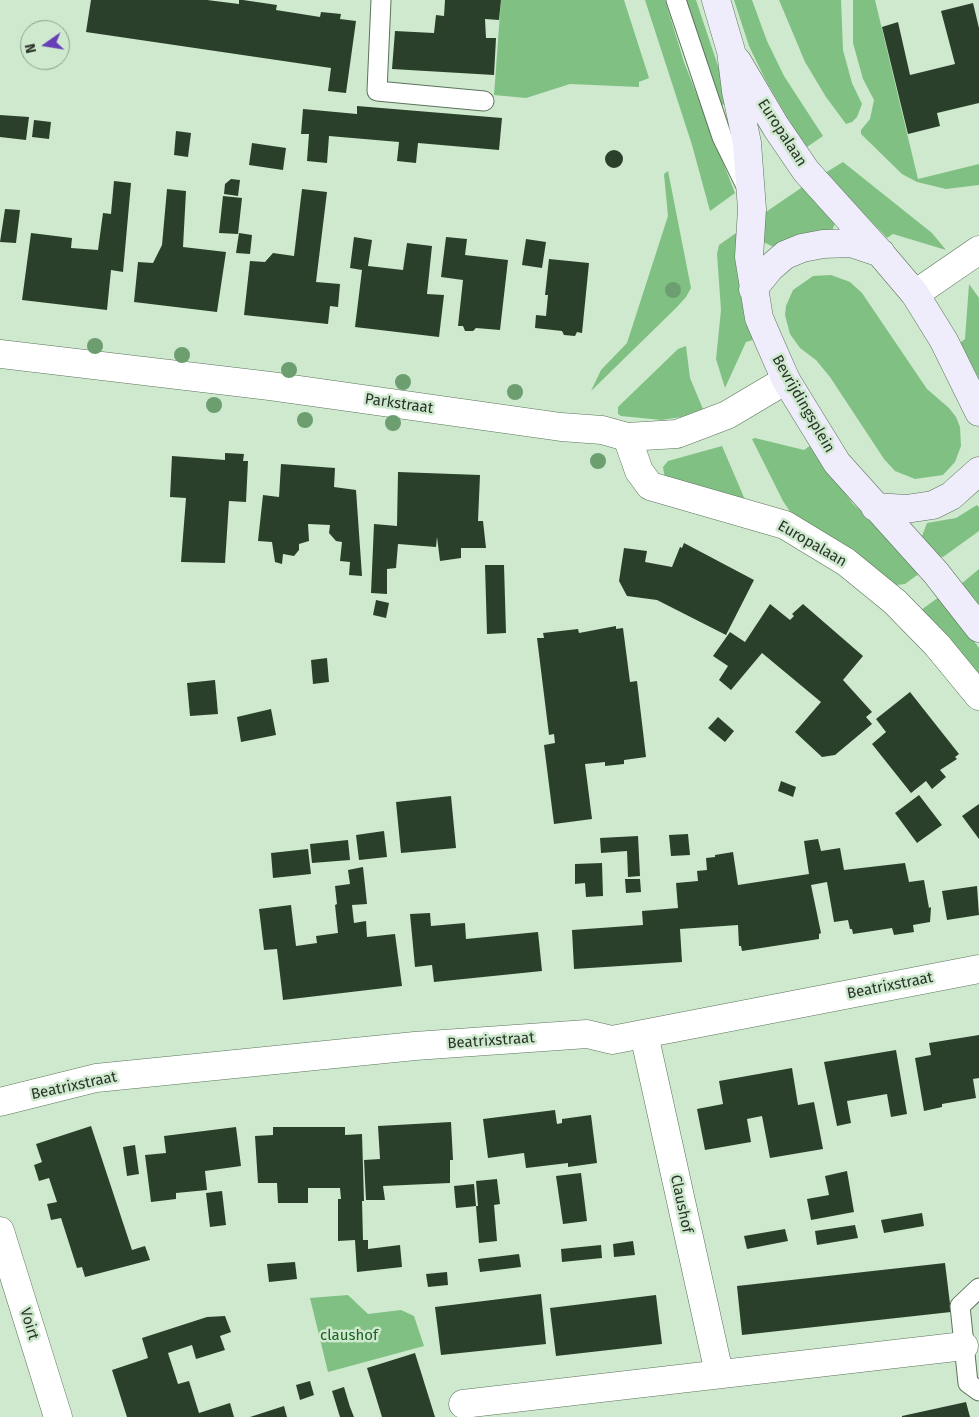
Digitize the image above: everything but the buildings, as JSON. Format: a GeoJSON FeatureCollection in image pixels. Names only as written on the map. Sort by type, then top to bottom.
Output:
{"type":"FeatureCollection","features":[{"type":"Feature","properties":{"kind":"main road","name":"Europalaan"},"geometry":{"type":"LineString","coordinates":[[716,0],[731,51],[736,90],[747,143],[752,209],[749,257],[753,289]]}},
{"type":"Feature","properties":{"kind":"main road","name":"Europalaan"},"geometry":{"type":"LineString","coordinates":[[731,51],[776,127],[806,172],[881,254]]}},
{"type":"Feature","properties":{"kind":"main road"},"geometry":{"type":"LineString","coordinates":[[753,289],[770,268],[785,255],[802,248],[823,244],[851,243],[881,254],[914,294],[948,349],[979,412]]}},
{"type":"Feature","properties":{"kind":"main road","name":"Bevrijdingsplein"},"geometry":{"type":"LineString","coordinates":[[753,289],[759,318],[786,380],[837,462],[875,507]]}},
{"type":"Feature","properties":{"kind":"main road"},"geometry":{"type":"LineString","coordinates":[[875,507],[906,509],[933,505],[951,496],[979,471]]}},
{"type":"Feature","properties":{"kind":"main road"},"geometry":{"type":"LineString","coordinates":[[875,507],[936,573],[979,628]]}},
{"type":"Feature","properties":{"kind":"street"},"geometry":{"type":"LineString","coordinates":[[914,294],[979,250]]}},
{"type":"Feature","properties":{"kind":"street","name":"Parkstraat"},"geometry":{"type":"LineString","coordinates":[[0,354],[279,388],[561,427],[602,430],[627,436],[677,434],[727,414],[786,380]]}},
{"type":"Feature","properties":{"kind":"street","name":"Europalaan"},"geometry":{"type":"LineString","coordinates":[[627,436],[639,471],[650,486],[785,525],[846,562],[895,602],[937,645],[979,696]]}},
{"type":"Feature","properties":{"kind":"street","name":"Beatrixstraat"},"geometry":{"type":"LineString","coordinates":[[0,1102],[96,1078],[414,1046],[587,1034],[612,1040],[979,969]]}},
{"type":"Feature","properties":{"kind":"street","name":"Claushof"},"geometry":{"type":"LineString","coordinates":[[644,1034],[719,1373]]}},
{"type":"Feature","properties":{"kind":"street","name":"Voirt"},"geometry":{"type":"LineString","coordinates":[[0,1231],[58,1417]]}},
{"type":"Feature","properties":{"kind":"street"},"geometry":{"type":"LineString","coordinates":[[465,1410],[719,1373],[964,1346]]}},
{"type":"Feature","properties":{"kind":"lane"},"geometry":{"type":"LineString","coordinates":[[381,0],[377,91],[484,101]]}},
{"type":"Feature","properties":{"kind":"lane"},"geometry":{"type":"LineString","coordinates":[[676,0],[722,137],[750,193]]}},
{"type":"Feature","properties":{"kind":"lane"},"geometry":{"type":"LineString","coordinates":[[979,1288],[960,1306],[968,1383],[979,1391]]}},
{"type":"Feature","properties":{"kind":"green space"},"geometry":{"type":"Polygon","coordinates":[[[501,0],[624,0],[649,78],[639,82],[639,87],[570,84],[526,98],[494,95],[501,0]]]}},
{"type":"Feature","properties":{"kind":"green space"},"geometry":{"type":"Polygon","coordinates":[[[645,0],[665,0],[684,62],[735,193],[710,211],[692,145],[645,0]]]}},
{"type":"Feature","properties":{"kind":"green space"},"geometry":{"type":"Polygon","coordinates":[[[686,0],[696,0],[730,102],[720,106],[686,0]]]}},
{"type":"Feature","properties":{"kind":"green space"},"geometry":{"type":"Polygon","coordinates":[[[734,0],[752,0],[767,41],[784,76],[823,136],[807,147],[804,146],[765,79],[749,46],[734,0]]]}},
{"type":"Feature","properties":{"kind":"green space"},"geometry":{"type":"Polygon","coordinates":[[[779,0],[841,0],[843,50],[852,83],[862,104],[857,117],[852,122],[846,124],[826,97],[805,62],[779,0]]]}},
{"type":"Feature","properties":{"kind":"green space"},"geometry":{"type":"Polygon","coordinates":[[[853,0],[875,0],[918,179],[979,164],[979,185],[946,189],[917,182],[902,174],[861,134],[861,130],[870,119],[874,100],[863,79],[853,43],[853,0]]]}},
{"type":"Feature","properties":{"kind":"green space"},"geometry":{"type":"Polygon","coordinates":[[[843,162],[932,233],[946,250],[893,234],[887,238],[825,173],[843,162]]]}},
{"type":"Feature","properties":{"kind":"green space"},"geometry":{"type":"Polygon","coordinates":[[[668,171],[691,288],[676,308],[591,391],[601,370],[627,343],[668,216],[664,174],[668,171]]]}},
{"type":"Feature","properties":{"kind":"green space"},"geometry":{"type":"Polygon","coordinates":[[[804,186],[837,218],[832,231],[800,234],[774,247],[761,241],[763,214],[804,186]]]}},
{"type":"Feature","properties":{"kind":"green space"},"geometry":{"type":"Polygon","coordinates":[[[736,233],[738,234],[747,316],[753,340],[746,342],[725,388],[716,359],[721,310],[717,254],[719,245],[736,233]]]}},
{"type":"Feature","properties":{"kind":"green space"},"geometry":{"type":"Polygon","coordinates":[[[831,275],[850,282],[862,293],[927,389],[949,408],[956,417],[960,427],[961,446],[955,462],[943,475],[915,479],[895,471],[884,459],[830,377],[816,360],[800,348],[790,334],[785,315],[786,306],[793,290],[813,276],[831,275]]]}},
{"type":"Feature","properties":{"kind":"green space"},"geometry":{"type":"Polygon","coordinates":[[[969,284],[979,298],[979,379],[960,343],[965,339],[969,284]]]}},
{"type":"Feature","properties":{"kind":"green space"},"geometry":{"type":"Polygon","coordinates":[[[686,346],[690,378],[703,409],[681,417],[662,420],[621,416],[618,414],[618,407],[678,349],[686,346]]]}},
{"type":"Feature","properties":{"kind":"green space"},"geometry":{"type":"Polygon","coordinates":[[[755,438],[804,450],[811,445],[853,504],[886,534],[920,573],[905,584],[897,585],[791,513],[752,439],[755,438]]]}},
{"type":"Feature","properties":{"kind":"green space"},"geometry":{"type":"Polygon","coordinates":[[[722,446],[746,502],[665,479],[663,467],[668,461],[722,446]]]}},
{"type":"Feature","properties":{"kind":"green space"},"geometry":{"type":"Polygon","coordinates":[[[977,505],[979,507],[979,531],[943,557],[939,556],[922,536],[927,523],[956,518],[977,505]]]}},
{"type":"Feature","properties":{"kind":"green space"},"geometry":{"type":"Polygon","coordinates":[[[979,569],[979,610],[961,584],[979,569]]]}},
{"type":"Feature","properties":{"kind":"green space"},"geometry":{"type":"Polygon","coordinates":[[[939,597],[943,597],[979,648],[979,676],[921,610],[939,597]]]}},
{"type":"Feature","properties":{"kind":"green space","name":"claushof"},"geometry":{"type":"Polygon","coordinates":[[[348,1295],[368,1314],[401,1310],[414,1316],[424,1346],[328,1372],[310,1298],[348,1295]]]}}]}
